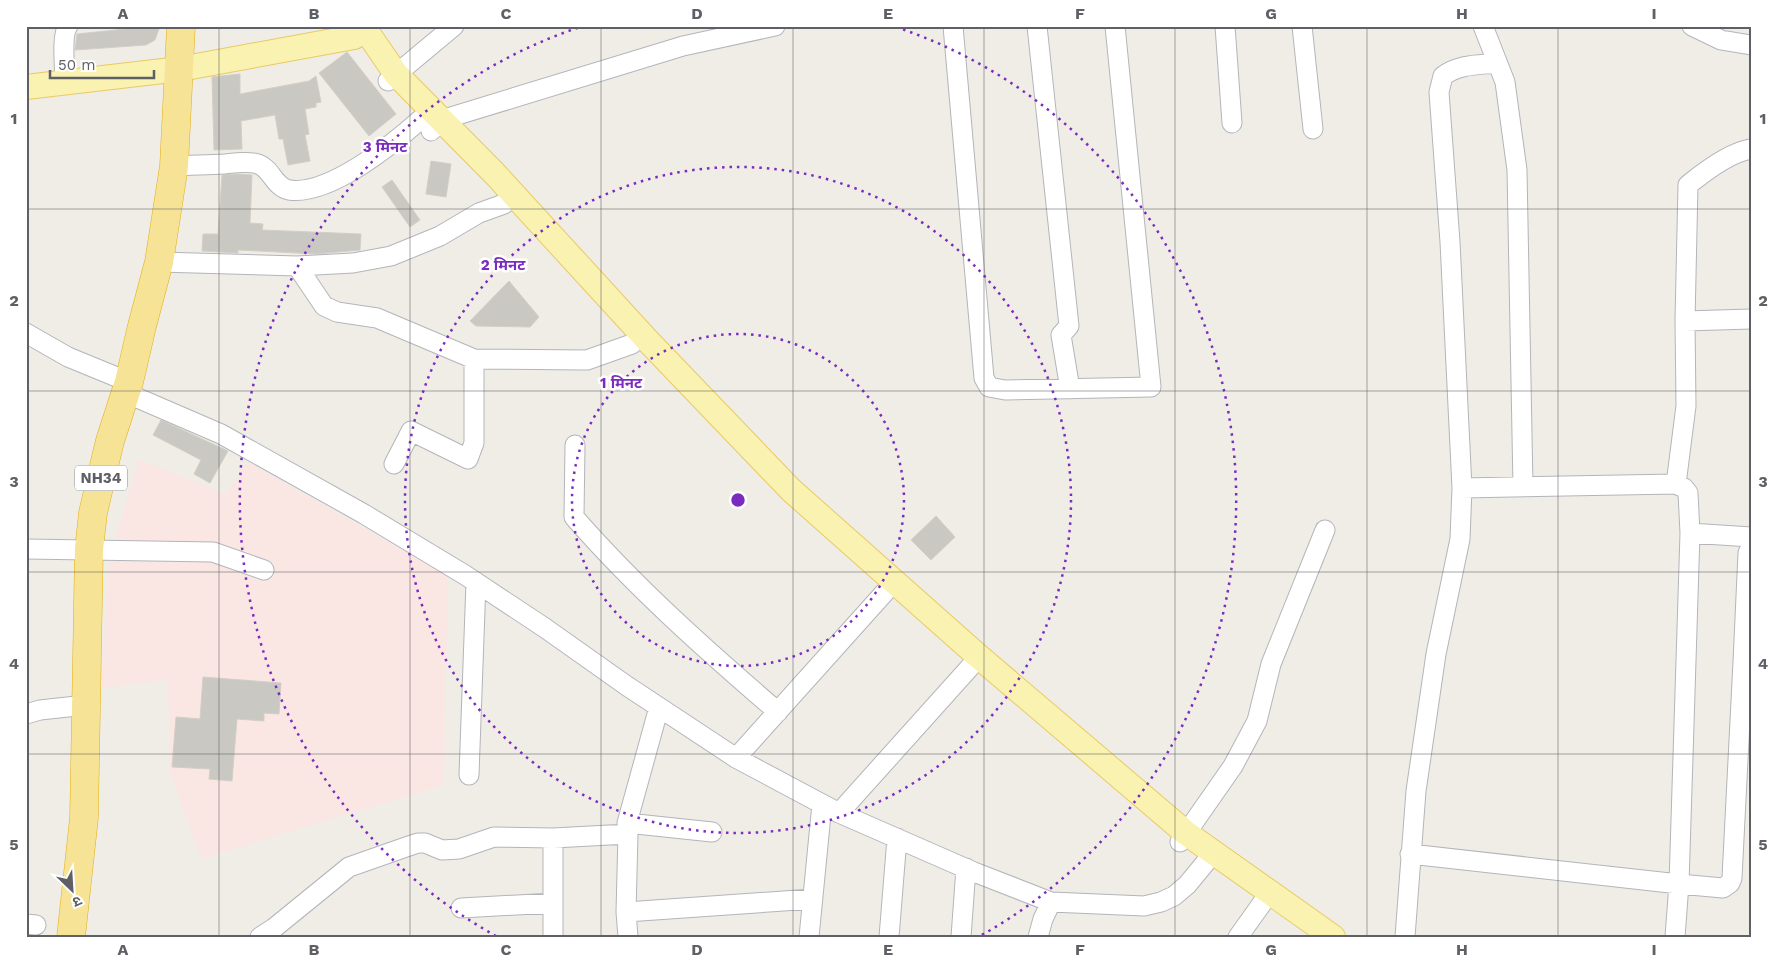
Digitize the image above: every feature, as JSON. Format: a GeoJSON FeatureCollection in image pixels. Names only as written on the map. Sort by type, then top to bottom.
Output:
{"type":"FeatureCollection","features":[{"type":"Feature","properties":{"kind":"highway","name":"NH34"},"geometry":{"type":"LineString","coordinates":[[72,937],[84,818],[89,549],[94,513],[110,441],[128,387],[159,262],[174,166],[181,26]]}},
{"type":"Feature","properties":{"kind":"main road"},"geometry":{"type":"LineString","coordinates":[[26,87],[180,69],[354,30],[376,68],[392,78],[431,124],[702,420],[885,592],[972,666],[1183,837],[1333,937]]}},
{"type":"Feature","properties":{"kind":"main road"},"geometry":{"type":"LineString","coordinates":[[431,124],[495,174],[648,341],[791,490],[1183,837],[1206,862],[1314,937]]}},
{"type":"Feature","properties":{"kind":"street"},"geometry":{"type":"LineString","coordinates":[[65,82],[65,30],[68,26]]}},
{"type":"Feature","properties":{"kind":"street"},"geometry":{"type":"LineString","coordinates":[[392,78],[454,26]]}},
{"type":"Feature","properties":{"kind":"street"},"geometry":{"type":"LineString","coordinates":[[174,166],[258,164],[266,169],[282,188],[305,190],[326,184],[431,124],[683,46],[775,26]]}},
{"type":"Feature","properties":{"kind":"street"},"geometry":{"type":"LineString","coordinates":[[953,26],[984,378],[989,387],[1006,390],[1151,388],[1115,26]]}},
{"type":"Feature","properties":{"kind":"street"},"geometry":{"type":"LineString","coordinates":[[1037,26],[1069,326],[1061,335],[1070,389]]}},
{"type":"Feature","properties":{"kind":"street"},"geometry":{"type":"LineString","coordinates":[[1225,26],[1232,123]]}},
{"type":"Feature","properties":{"kind":"street"},"geometry":{"type":"LineString","coordinates":[[1302,26],[1312,129]]}},
{"type":"Feature","properties":{"kind":"street"},"geometry":{"type":"LineString","coordinates":[[1483,26],[1504,82],[1517,170],[1523,487]]}},
{"type":"Feature","properties":{"kind":"street"},"geometry":{"type":"LineString","coordinates":[[1703,29],[1721,40],[1751,45]]}},
{"type":"Feature","properties":{"kind":"street"},"geometry":{"type":"LineString","coordinates":[[1406,937],[1410,854],[1426,711],[1460,539],[1462,488],[1450,242],[1440,92],[1443,76],[1452,70],[1497,63]]}},
{"type":"Feature","properties":{"kind":"street"},"geometry":{"type":"LineString","coordinates":[[1676,484],[1686,406],[1685,320],[1688,185],[1740,150],[1751,148]]}},
{"type":"Feature","properties":{"kind":"street"},"geometry":{"type":"LineString","coordinates":[[159,262],[297,266],[352,263],[391,256],[440,236],[479,213],[504,204]]}},
{"type":"Feature","properties":{"kind":"street"},"geometry":{"type":"LineString","coordinates":[[297,266],[324,306],[337,312],[377,318],[474,359],[588,360],[632,344]]}},
{"type":"Feature","properties":{"kind":"street"},"geometry":{"type":"LineString","coordinates":[[1685,320],[1751,319]]}},
{"type":"Feature","properties":{"kind":"street"},"geometry":{"type":"LineString","coordinates":[[26,333],[68,357],[221,434],[364,514],[476,582],[545,628],[626,686],[736,758],[839,813],[966,868],[1051,902],[1144,906],[1161,902],[1174,896],[1187,885],[1206,862]]}},
{"type":"Feature","properties":{"kind":"street"},"geometry":{"type":"LineString","coordinates":[[394,464],[411,431],[468,459],[474,443],[474,359]]}},
{"type":"Feature","properties":{"kind":"street"},"geometry":{"type":"LineString","coordinates":[[575,445],[574,517],[595,541],[703,647],[778,712]]}},
{"type":"Feature","properties":{"kind":"street"},"geometry":{"type":"LineString","coordinates":[[1462,488],[1676,484],[1684,488],[1688,493],[1690,533],[1679,884],[1675,937]]}},
{"type":"Feature","properties":{"kind":"street"},"geometry":{"type":"LineString","coordinates":[[1183,837],[1233,766],[1258,721],[1271,664],[1325,530]]}},
{"type":"Feature","properties":{"kind":"street"},"geometry":{"type":"LineString","coordinates":[[1690,533],[1751,537]]}},
{"type":"Feature","properties":{"kind":"street"},"geometry":{"type":"LineString","coordinates":[[1410,854],[1722,888],[1730,883],[1732,878],[1747,663],[1748,553],[1751,548]]}},
{"type":"Feature","properties":{"kind":"street"},"geometry":{"type":"LineString","coordinates":[[26,549],[213,552],[264,570]]}},
{"type":"Feature","properties":{"kind":"street"},"geometry":{"type":"LineString","coordinates":[[468,775],[476,582]]}},
{"type":"Feature","properties":{"kind":"street"},"geometry":{"type":"LineString","coordinates":[[736,758],[885,592]]}},
{"type":"Feature","properties":{"kind":"street"},"geometry":{"type":"LineString","coordinates":[[839,813],[972,666]]}},
{"type":"Feature","properties":{"kind":"street"},"geometry":{"type":"LineString","coordinates":[[26,714],[40,710],[86,705]]}},
{"type":"Feature","properties":{"kind":"street"},"geometry":{"type":"LineString","coordinates":[[628,937],[626,912],[628,829],[658,707]]}},
{"type":"Feature","properties":{"kind":"street"},"geometry":{"type":"LineString","coordinates":[[809,937],[822,804]]}},
{"type":"Feature","properties":{"kind":"street"},"geometry":{"type":"LineString","coordinates":[[260,937],[274,928],[349,867],[418,843],[425,843],[442,850],[459,848],[494,837],[553,838],[628,829],[712,832]]}},
{"type":"Feature","properties":{"kind":"street"},"geometry":{"type":"LineString","coordinates":[[553,838],[553,937]]}},
{"type":"Feature","properties":{"kind":"street"},"geometry":{"type":"LineString","coordinates":[[889,937],[897,838]]}},
{"type":"Feature","properties":{"kind":"street"},"geometry":{"type":"LineString","coordinates":[[960,937],[966,868]]}},
{"type":"Feature","properties":{"kind":"street"},"geometry":{"type":"LineString","coordinates":[[626,912],[812,899]]}},
{"type":"Feature","properties":{"kind":"street"},"geometry":{"type":"LineString","coordinates":[[1038,937],[1051,902]]}},
{"type":"Feature","properties":{"kind":"street"},"geometry":{"type":"LineString","coordinates":[[1238,937],[1262,902]]}},
{"type":"Feature","properties":{"kind":"street"},"geometry":{"type":"LineString","coordinates":[[461,908],[553,903]]}},
{"type":"Feature","properties":{"kind":"shaded area"},"geometry":{"type":"Polygon","coordinates":[[[139,459],[226,494],[248,462],[448,576],[444,785],[201,859],[170,774],[168,680],[101,688],[109,559],[139,459]]]}},
{"type":"Feature","properties":{"kind":"building"},"geometry":{"type":"Polygon","coordinates":[[[135,26],[160,26],[155,40],[146,45],[75,50],[77,34],[135,28],[135,26]]]}},
{"type":"Feature","properties":{"kind":"building"},"geometry":{"type":"Polygon","coordinates":[[[347,52],[396,114],[369,136],[319,73],[347,52]]]}},
{"type":"Feature","properties":{"kind":"building"},"geometry":{"type":"Polygon","coordinates":[[[240,74],[240,94],[309,81],[316,76],[321,102],[316,103],[316,107],[305,109],[309,134],[305,135],[310,161],[288,165],[283,139],[279,139],[275,115],[241,121],[242,149],[214,150],[212,77],[240,74]]]}},
{"type":"Feature","properties":{"kind":"building"},"geometry":{"type":"Polygon","coordinates":[[[431,161],[451,164],[446,197],[426,194],[431,161]]]}},
{"type":"Feature","properties":{"kind":"building"},"geometry":{"type":"Polygon","coordinates":[[[222,175],[252,175],[250,223],[263,224],[262,230],[361,234],[360,250],[316,254],[238,250],[238,253],[202,251],[203,234],[218,234],[222,175]]]}},
{"type":"Feature","properties":{"kind":"building"},"geometry":{"type":"Polygon","coordinates":[[[392,180],[420,220],[410,227],[382,187],[392,180]]]}},
{"type":"Feature","properties":{"kind":"building"},"geometry":{"type":"Polygon","coordinates":[[[509,281],[539,317],[530,327],[476,326],[470,321],[509,281]]]}},
{"type":"Feature","properties":{"kind":"building"},"geometry":{"type":"Polygon","coordinates":[[[161,420],[228,451],[210,483],[194,474],[201,460],[153,435],[161,420]]]}},
{"type":"Feature","properties":{"kind":"building"},"geometry":{"type":"Polygon","coordinates":[[[936,516],[955,537],[931,560],[911,540],[936,516]]]}},
{"type":"Feature","properties":{"kind":"building"},"geometry":{"type":"Polygon","coordinates":[[[203,677],[281,683],[279,714],[264,713],[264,721],[237,719],[232,781],[209,779],[210,769],[172,767],[176,717],[200,719],[203,677]]]}}]}
